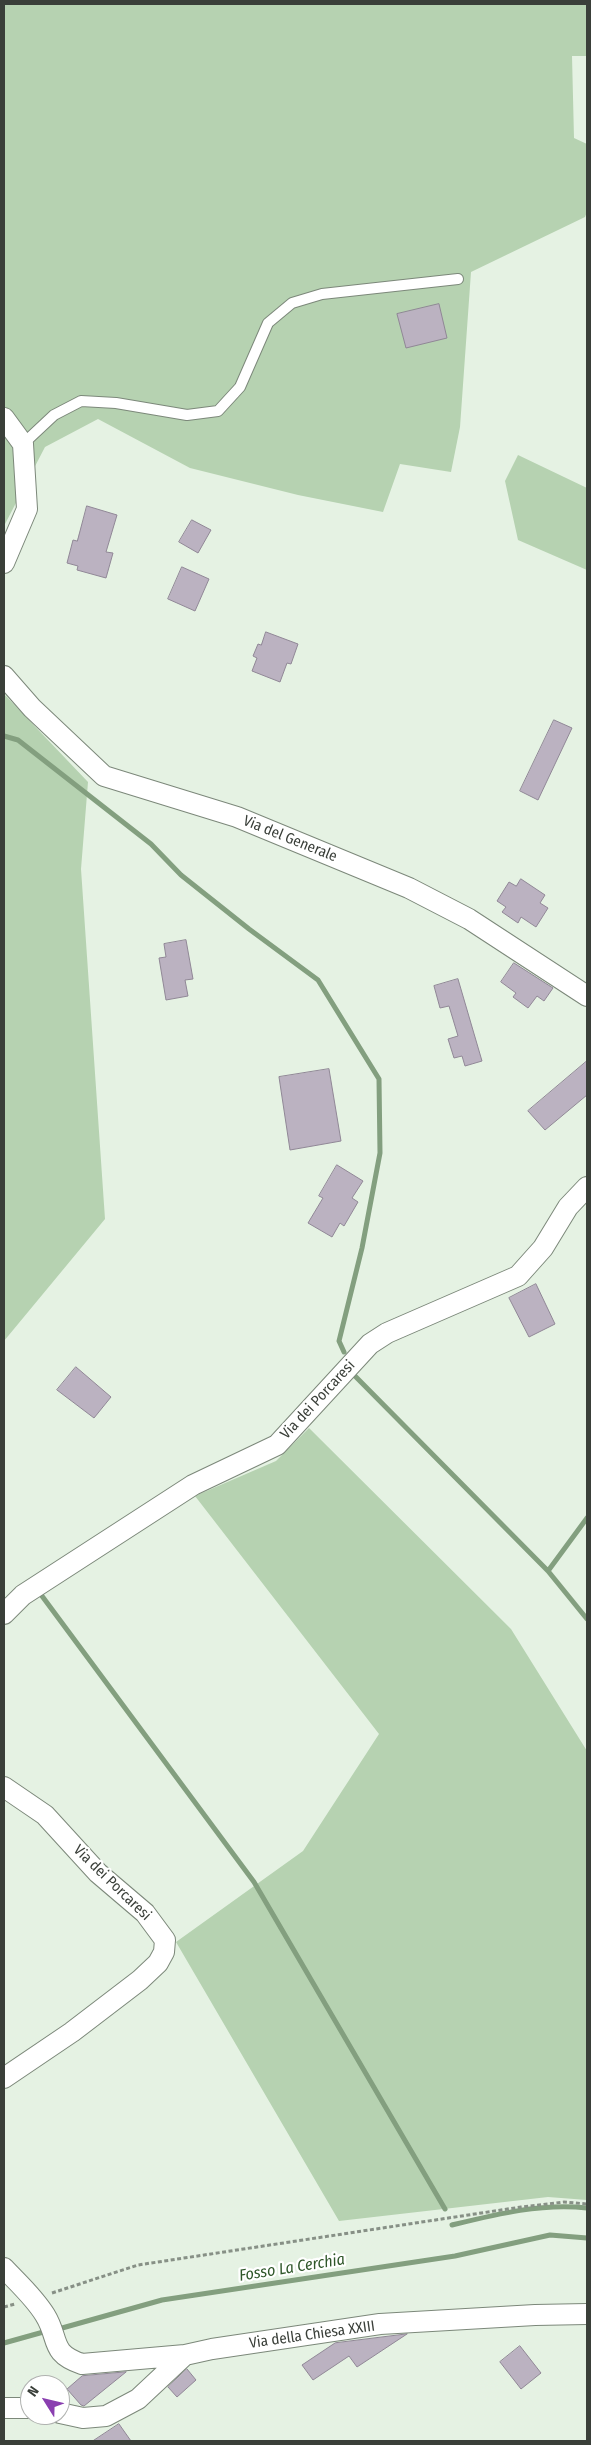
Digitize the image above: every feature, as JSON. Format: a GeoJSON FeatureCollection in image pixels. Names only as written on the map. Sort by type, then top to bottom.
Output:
{"type":"FeatureCollection","features":[{"type":"Feature","properties":{"kind":"street"},"geometry":{"type":"LineString","coordinates":[[4,418],[23,444],[28,508],[4,563]]}},
{"type":"Feature","properties":{"kind":"street","name":"Via del Generale"},"geometry":{"type":"LineString","coordinates":[[4,676],[32,708],[104,776],[238,817],[409,888],[469,920],[587,996]]}},
{"type":"Feature","properties":{"kind":"street","name":"Via dei Porcaresi"},"geometry":{"type":"LineString","coordinates":[[4,1614],[23,1595],[193,1485],[276,1445],[370,1344],[387,1333],[518,1276],[543,1248],[568,1206],[587,1187]]}},
{"type":"Feature","properties":{"kind":"street","name":"Via dei Porcaresi"},"geometry":{"type":"LineString","coordinates":[[4,1787],[45,1814],[98,1873],[145,1913],[165,1940],[164,1952],[158,1963],[140,1980],[72,2032],[4,2078]]}},
{"type":"Feature","properties":{"kind":"street"},"geometry":{"type":"LineString","coordinates":[[4,2268],[34,2299]]}},
{"type":"Feature","properties":{"kind":"street","name":"Via della Chiesa XXIII"},"geometry":{"type":"LineString","coordinates":[[34,2299],[46,2316],[57,2345],[66,2359],[82,2364],[185,2355],[380,2324],[587,2314]]}},
{"type":"Feature","properties":{"kind":"street"},"geometry":{"type":"LineString","coordinates":[[70,2415],[83,2418],[106,2416],[138,2399],[185,2355]]}},
{"type":"Feature","properties":{"kind":"street"},"geometry":{"type":"LineString","coordinates":[[4,2408],[20,2408]]}},
{"type":"Feature","properties":{"kind":"lane"},"geometry":{"type":"LineString","coordinates":[[23,444],[54,415],[81,401],[116,403],[187,415],[218,411],[240,387],[268,323],[292,303],[322,294],[458,280]]}},
{"type":"Feature","properties":{"kind":"path"},"geometry":{"type":"LineString","coordinates":[[4,2307],[138,2266],[522,2206],[564,2202],[587,2204]]}},
{"type":"Feature","properties":{"kind":"green space"},"geometry":{"type":"Polygon","coordinates":[[[4,4],[587,4],[587,56],[572,56],[574,138],[587,144],[587,212],[585,217],[471,272],[460,427],[451,472],[400,464],[383,512],[298,495],[190,468],[98,419],[45,447],[4,526],[4,4]]]}},
{"type":"Feature","properties":{"kind":"green space"},"geometry":{"type":"Polygon","coordinates":[[[518,455],[587,488],[587,570],[518,540],[505,481],[518,455]]]}},
{"type":"Feature","properties":{"kind":"green space"},"geometry":{"type":"Polygon","coordinates":[[[4,694],[88,782],[81,869],[105,1219],[4,1341],[4,694]]]}},
{"type":"Feature","properties":{"kind":"green space"},"geometry":{"type":"Polygon","coordinates":[[[309,1428],[511,1629],[587,1751],[587,2200],[548,2197],[339,2221],[176,1942],[303,1851],[379,1734],[195,1496],[276,1461],[309,1428]]]}},
{"type":"Feature","properties":{"kind":"building"},"geometry":{"type":"Polygon","coordinates":[[[439,304],[447,338],[406,348],[397,314],[439,304]]]}},
{"type":"Feature","properties":{"kind":"building"},"geometry":{"type":"Polygon","coordinates":[[[87,506],[117,515],[106,552],[113,553],[106,578],[77,570],[78,566],[67,563],[73,540],[77,541],[87,506]]]}},
{"type":"Feature","properties":{"kind":"building"},"geometry":{"type":"Polygon","coordinates":[[[192,520],[211,530],[198,553],[179,542],[192,520]]]}},
{"type":"Feature","properties":{"kind":"building"},"geometry":{"type":"Polygon","coordinates":[[[182,567],[209,579],[195,611],[168,599],[182,567]]]}},
{"type":"Feature","properties":{"kind":"building"},"geometry":{"type":"Polygon","coordinates":[[[266,632],[298,644],[291,664],[287,663],[280,682],[252,671],[257,658],[253,656],[258,644],[261,645],[266,632]]]}},
{"type":"Feature","properties":{"kind":"building"},"geometry":{"type":"Polygon","coordinates":[[[554,720],[572,728],[538,800],[520,791],[554,720]]]}},
{"type":"Feature","properties":{"kind":"building"},"geometry":{"type":"Polygon","coordinates":[[[521,879],[545,895],[540,903],[548,908],[536,927],[521,917],[518,923],[502,912],[506,907],[497,901],[509,882],[516,886],[521,879]]]}},
{"type":"Feature","properties":{"kind":"building"},"geometry":{"type":"Polygon","coordinates":[[[186,940],[193,979],[185,980],[188,996],[166,1000],[159,958],[166,957],[164,944],[186,940]]]}},
{"type":"Feature","properties":{"kind":"building"},"geometry":{"type":"Polygon","coordinates":[[[514,963],[553,988],[544,1001],[537,996],[528,1008],[513,997],[516,993],[501,982],[514,963]]]}},
{"type":"Feature","properties":{"kind":"building"},"geometry":{"type":"Polygon","coordinates":[[[458,979],[482,1061],[465,1066],[462,1056],[454,1058],[448,1039],[458,1036],[449,1006],[440,1008],[434,986],[458,979]]]}},
{"type":"Feature","properties":{"kind":"building"},"geometry":{"type":"Polygon","coordinates":[[[587,1061],[587,1095],[545,1130],[528,1111],[587,1061]]]}},
{"type":"Feature","properties":{"kind":"building"},"geometry":{"type":"Polygon","coordinates":[[[329,1069],[341,1141],[290,1150],[279,1077],[329,1069]]]}},
{"type":"Feature","properties":{"kind":"building"},"geometry":{"type":"Polygon","coordinates":[[[337,1165],[363,1181],[352,1198],[358,1202],[344,1226],[340,1223],[332,1237],[308,1223],[323,1198],[319,1196],[337,1165]]]}},
{"type":"Feature","properties":{"kind":"building"},"geometry":{"type":"Polygon","coordinates":[[[536,1284],[555,1324],[529,1337],[509,1298],[536,1284]]]}},
{"type":"Feature","properties":{"kind":"building"},"geometry":{"type":"Polygon","coordinates":[[[76,1367],[111,1397],[94,1418],[57,1390],[76,1367]]]}},
{"type":"Feature","properties":{"kind":"building"},"geometry":{"type":"Polygon","coordinates":[[[407,2334],[357,2367],[349,2356],[313,2380],[302,2365],[335,2343],[407,2334]]]}},
{"type":"Feature","properties":{"kind":"building"},"geometry":{"type":"Polygon","coordinates":[[[520,2346],[541,2373],[521,2389],[500,2362],[520,2346]]]}},
{"type":"Feature","properties":{"kind":"building"},"geometry":{"type":"Polygon","coordinates":[[[187,2369],[196,2380],[177,2397],[168,2387],[187,2369]]]}},
{"type":"Feature","properties":{"kind":"building"},"geometry":{"type":"Polygon","coordinates":[[[126,2372],[84,2406],[70,2392],[70,2386],[82,2376],[126,2372]]]}},
{"type":"Feature","properties":{"kind":"building"},"geometry":{"type":"Polygon","coordinates":[[[119,2424],[131,2441],[93,2441],[119,2424]]]}},
{"type":"Feature","properties":{"kind":"waterway"},"geometry":{"type":"LineString","coordinates":[[4,736],[18,740],[151,844],[181,875],[318,980],[379,1079],[380,1153],[362,1248],[339,1341],[344,1352]]}},
{"type":"Feature","properties":{"kind":"waterway"},"geometry":{"type":"LineString","coordinates":[[353,1374],[548,1571],[587,1619]]}},
{"type":"Feature","properties":{"kind":"waterway"},"geometry":{"type":"LineString","coordinates":[[548,1571],[587,1518]]}},
{"type":"Feature","properties":{"kind":"waterway"},"geometry":{"type":"LineString","coordinates":[[42,1596],[254,1882],[445,2209]]}},
{"type":"Feature","properties":{"kind":"waterway"},"geometry":{"type":"LineString","coordinates":[[452,2225],[502,2213],[536,2208],[587,2208]]}},
{"type":"Feature","properties":{"kind":"waterway","name":"Fosso La Cerchia"},"geometry":{"type":"LineString","coordinates":[[55,2330],[162,2300],[455,2256],[550,2235],[587,2238]]}},
{"type":"Feature","properties":{"kind":"waterway","name":"Fosso La Cerchia"},"geometry":{"type":"LineString","coordinates":[[4,2343],[47,2331]]}}]}
